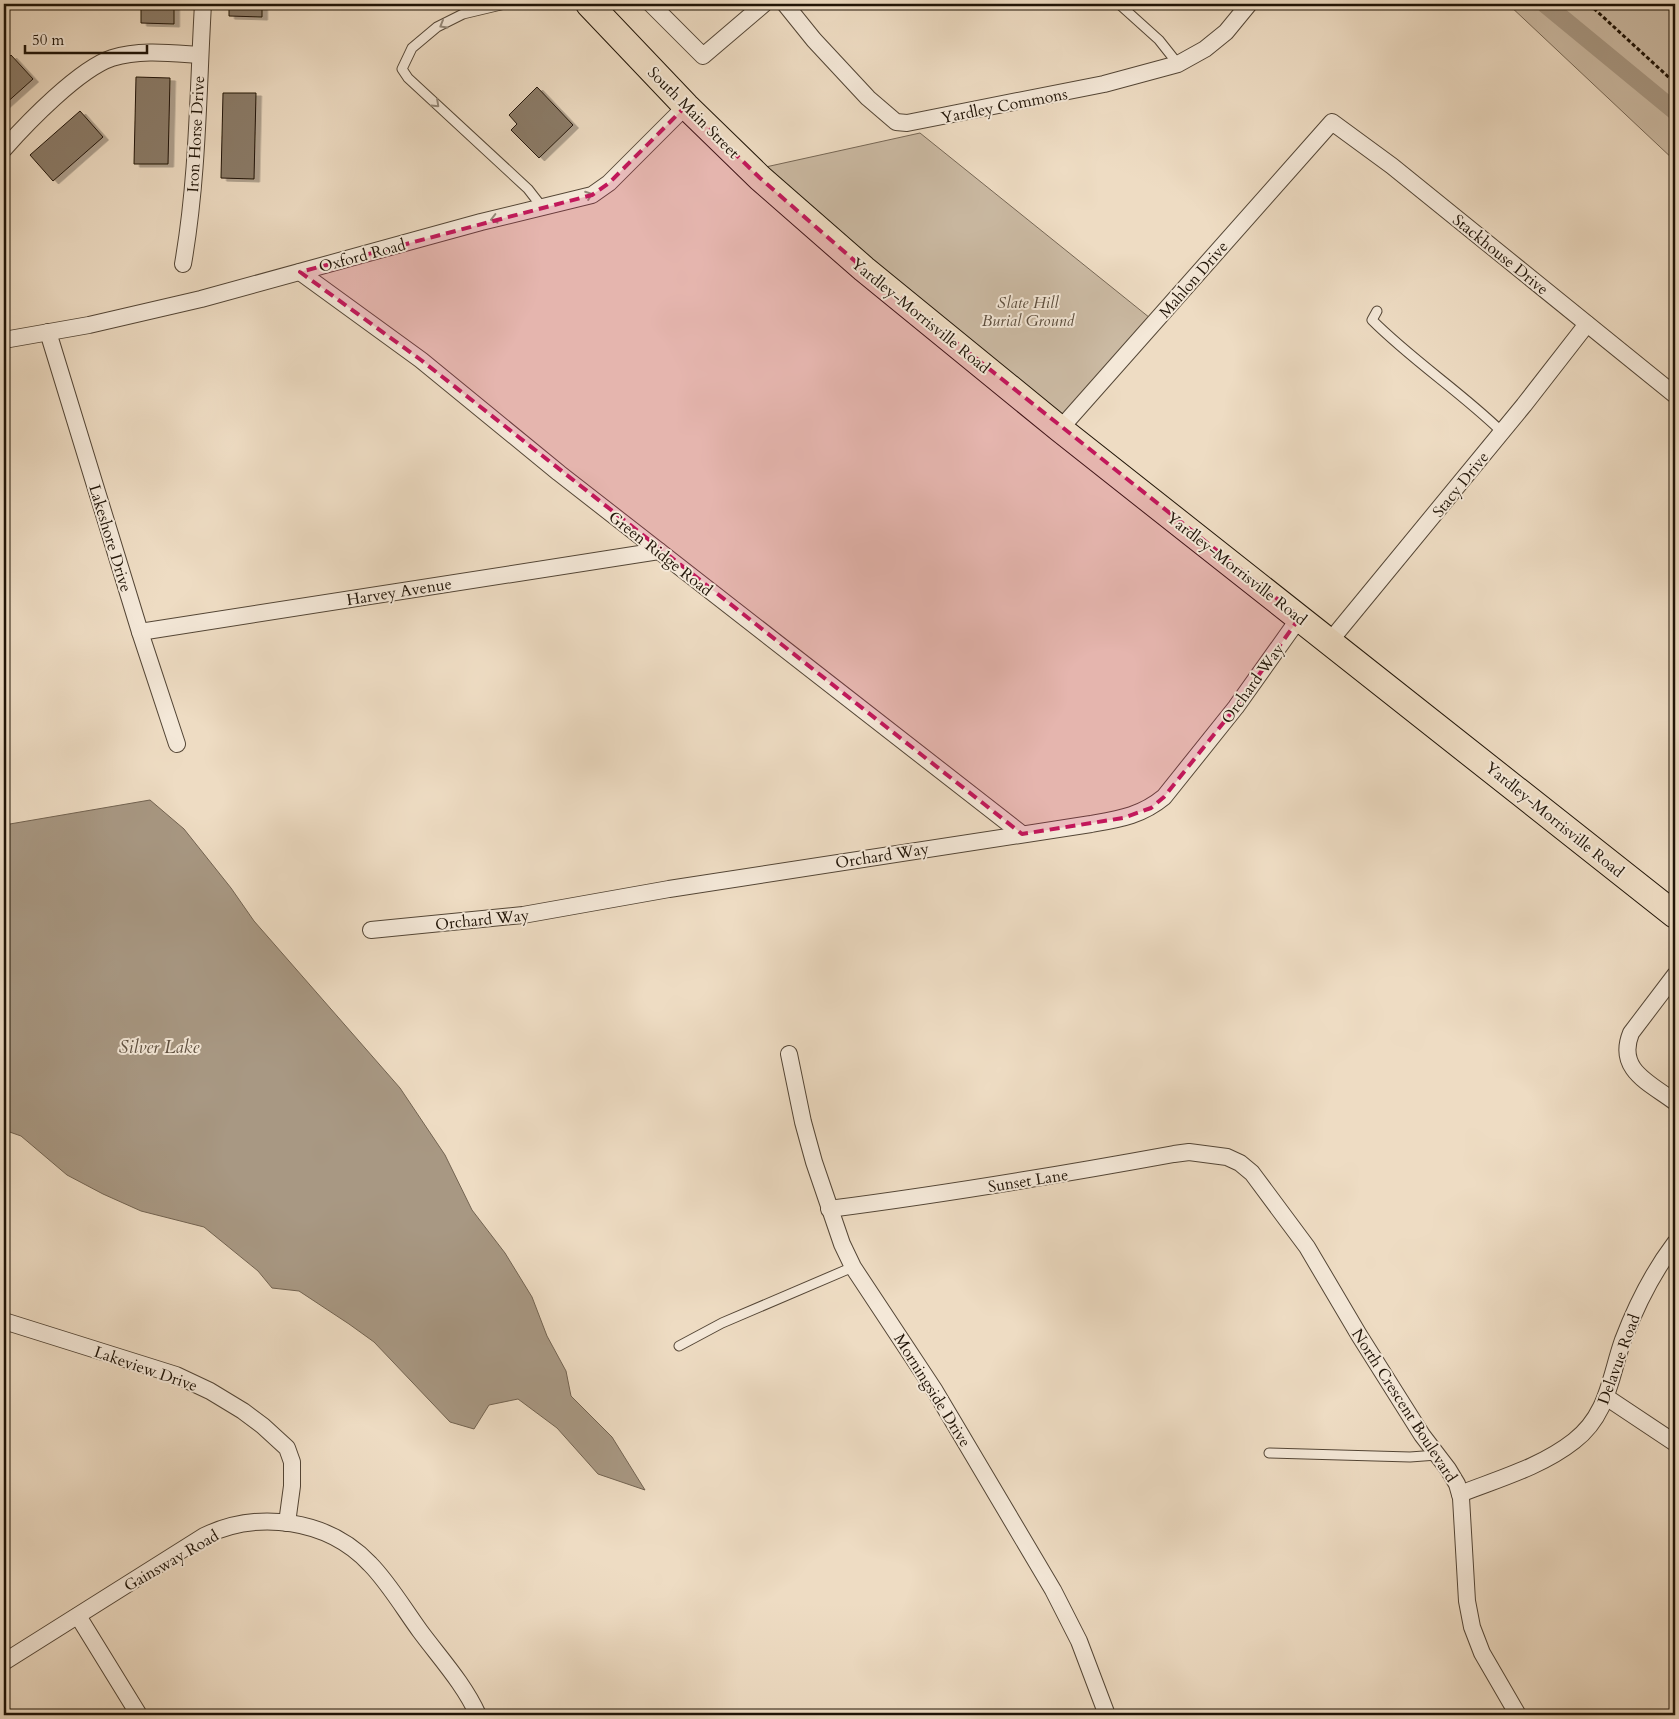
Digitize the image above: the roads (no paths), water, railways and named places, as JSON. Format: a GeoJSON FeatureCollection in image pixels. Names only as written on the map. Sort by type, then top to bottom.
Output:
{"type":"FeatureCollection","features":[{"type":"Feature","properties":{"kind":"main road","name":"South Main Street"},"geometry":{"type":"LineString","coordinates":[[589,4],[686,106],[760,178],[804,216]]}},
{"type":"Feature","properties":{"kind":"main road","name":"Yardley-Morrisville Road"},"geometry":{"type":"LineString","coordinates":[[804,216],[864,269],[1060,429],[1675,915]]}},
{"type":"Feature","properties":{"kind":"street","name":"Iron Horse Drive"},"geometry":{"type":"LineString","coordinates":[[183,264],[191,204],[203,4]]}},
{"type":"Feature","properties":{"kind":"street"},"geometry":{"type":"LineString","coordinates":[[650,4],[703,56],[764,4]]}},
{"type":"Feature","properties":{"kind":"street","name":"Yardley Commons"},"geometry":{"type":"LineString","coordinates":[[785,4],[814,40],[868,98],[896,122],[907,123],[1095,86],[1178,64],[1205,50],[1226,32],[1250,4]]}},
{"type":"Feature","properties":{"kind":"street"},"geometry":{"type":"LineString","coordinates":[[4,149],[60,93],[80,77],[111,58],[130,54],[160,52],[200,55]]}},
{"type":"Feature","properties":{"kind":"street","name":"Oxford Road"},"geometry":{"type":"LineString","coordinates":[[4,340],[89,325],[201,299],[481,222],[592,195],[609,183],[686,106]]}},
{"type":"Feature","properties":{"kind":"street","name":"Stackhouse Drive"},"geometry":{"type":"LineString","coordinates":[[1325,129],[1332,122],[1392,166],[1675,395]]}},
{"type":"Feature","properties":{"kind":"street","name":"Mahlon Drive"},"geometry":{"type":"LineString","coordinates":[[1060,429],[1325,129]]}},
{"type":"Feature","properties":{"kind":"street","name":"Green Ridge Road"},"geometry":{"type":"LineString","coordinates":[[300,272],[420,360],[559,473],[1022,834]]}},
{"type":"Feature","properties":{"kind":"street","name":"Stacy Drive"},"geometry":{"type":"LineString","coordinates":[[1330,641],[1502,432],[1587,324]]}},
{"type":"Feature","properties":{"kind":"street","name":"Lakeshore Drive"},"geometry":{"type":"LineString","coordinates":[[48,332],[140,632],[177,744]]}},
{"type":"Feature","properties":{"kind":"street","name":"Harvey Avenue"},"geometry":{"type":"LineString","coordinates":[[140,632],[659,551]]}},
{"type":"Feature","properties":{"kind":"street","name":"Orchard Way"},"geometry":{"type":"LineString","coordinates":[[371,930],[523,915],[669,889],[1123,818],[1136,814],[1151,808],[1164,798],[1230,715],[1300,617]]}},
{"type":"Feature","properties":{"kind":"street"},"geometry":{"type":"LineString","coordinates":[[1675,975],[1631,1033],[1627,1043],[1626,1054],[1629,1064],[1636,1072],[1675,1102]]}},
{"type":"Feature","properties":{"kind":"street","name":"Morningside Drive"},"geometry":{"type":"LineString","coordinates":[[788,1054],[803,1122],[829,1209],[853,1267],[934,1391],[1053,1590],[1079,1641],[1107,1715]]}},
{"type":"Feature","properties":{"kind":"street","name":"Sunset Lane"},"geometry":{"type":"LineString","coordinates":[[829,1209],[1065,1174],[1189,1152],[1227,1157]]}},
{"type":"Feature","properties":{"kind":"street","name":"North Crescent Boulevard"},"geometry":{"type":"LineString","coordinates":[[1227,1157],[1240,1163],[1252,1173],[1307,1247],[1364,1344],[1421,1434],[1448,1469],[1456,1484],[1460,1494],[1467,1601],[1472,1627],[1482,1653],[1518,1715]]}},
{"type":"Feature","properties":{"kind":"street","name":"Delavue Road"},"geometry":{"type":"LineString","coordinates":[[1460,1494],[1533,1466],[1574,1441],[1590,1426],[1603,1405],[1622,1342],[1637,1304],[1675,1243]]}},
{"type":"Feature","properties":{"kind":"street","name":"Lakeview Drive"},"geometry":{"type":"LineString","coordinates":[[4,1321],[176,1375],[210,1391],[243,1411],[287,1448],[292,1462],[292,1478],[287,1523]]}},
{"type":"Feature","properties":{"kind":"street"},"geometry":{"type":"LineString","coordinates":[[1606,1397],[1675,1443]]}},
{"type":"Feature","properties":{"kind":"street","name":"Gainsway Road"},"geometry":{"type":"LineString","coordinates":[[4,1662],[212,1532],[238,1524],[265,1521],[287,1523],[318,1530],[342,1542],[370,1564],[461,1686],[478,1715]]}},
{"type":"Feature","properties":{"kind":"street"},"geometry":{"type":"LineString","coordinates":[[78,1616],[139,1715]]}},
{"type":"Feature","properties":{"kind":"lane"},"geometry":{"type":"LineString","coordinates":[[505,4],[463,14],[437,28],[412,48],[402,69],[408,78],[528,189],[542,207]]}},
{"type":"Feature","properties":{"kind":"lane"},"geometry":{"type":"LineString","coordinates":[[1119,4],[1158,40],[1178,64]]}},
{"type":"Feature","properties":{"kind":"lane"},"geometry":{"type":"LineString","coordinates":[[1377,311],[1372,320],[1393,341],[1484,415],[1502,432]]}},
{"type":"Feature","properties":{"kind":"lane"},"geometry":{"type":"LineString","coordinates":[[680,1346],[722,1323],[853,1267]]}},
{"type":"Feature","properties":{"kind":"lane"},"geometry":{"type":"LineString","coordinates":[[1269,1453],[1410,1457],[1437,1455]]}},
{"type":"Feature","properties":{"kind":"water","name":"Silver Lake"},"geometry":{"type":"Polygon","coordinates":[[[150,800],[184,829],[231,888],[254,921],[400,1088],[445,1155],[472,1210],[505,1253],[532,1297],[547,1336],[566,1371],[571,1396],[612,1437],[645,1490],[598,1474],[557,1428],[518,1399],[489,1405],[474,1429],[450,1422],[374,1342],[299,1291],[272,1288],[258,1271],[204,1227],[141,1211],[103,1194],[67,1175],[21,1136],[4,1130],[4,825],[150,800]]]}},
{"type":"Feature","properties":{"kind":"waterway"},"geometry":{"type":"LineString","coordinates":[[1545,4],[1675,111]]}},
{"type":"Feature","properties":{"kind":"park label","name":"Slate Hill Burial Ground"},"geometry":{"type":"Point","coordinates":[1028,311]}}]}
